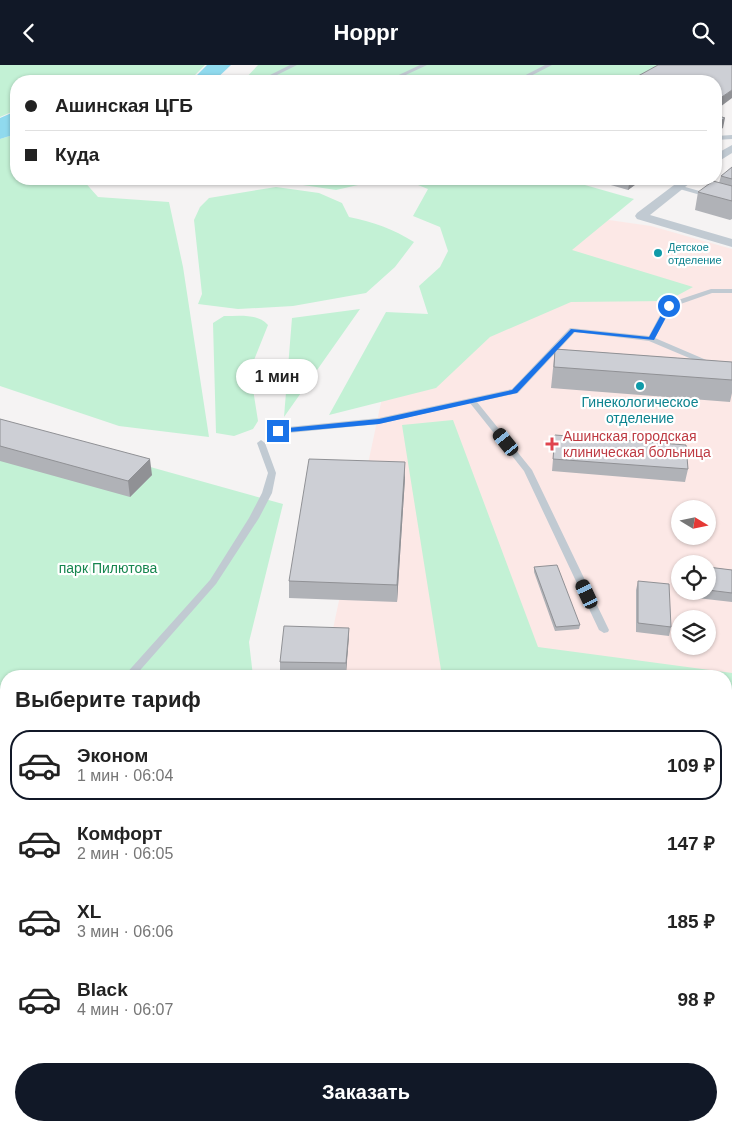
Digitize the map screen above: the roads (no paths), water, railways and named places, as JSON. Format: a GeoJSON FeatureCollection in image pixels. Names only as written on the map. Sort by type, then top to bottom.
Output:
{"type":"FeatureCollection","features":[{"type":"Feature","properties":{"kind":"street"},"geometry":{"type":"LineString","coordinates":[[681,185],[641,216],[732,243]]}},
{"type":"Feature","properties":{"kind":"lane"},"geometry":{"type":"LineString","coordinates":[[273,75],[294,65]]}},
{"type":"Feature","properties":{"kind":"lane"},"geometry":{"type":"LineString","coordinates":[[402,75],[424,65]]}},
{"type":"Feature","properties":{"kind":"lane"},"geometry":{"type":"LineString","coordinates":[[529,75],[549,65]]}},
{"type":"Feature","properties":{"kind":"lane"},"geometry":{"type":"LineString","coordinates":[[678,187],[732,202]]}},
{"type":"Feature","properties":{"kind":"lane"},"geometry":{"type":"LineString","coordinates":[[651,339],[669,306],[711,291],[732,291]]}},
{"type":"Feature","properties":{"kind":"lane"},"geometry":{"type":"LineString","coordinates":[[278,431],[379,421],[514,391],[573,330],[651,339],[732,374]]}},
{"type":"Feature","properties":{"kind":"lane"},"geometry":{"type":"LineString","coordinates":[[472,401],[528,470],[604,630]]}},
{"type":"Feature","properties":{"kind":"lane"},"geometry":{"type":"LineString","coordinates":[[134,670],[213,581],[254,518],[267,493],[272,473],[261,443]]}},
{"type":"Feature","properties":{"kind":"water"},"geometry":{"type":"Polygon","coordinates":[[[207,65],[231,65],[220,75],[197,75],[207,65]]]}},
{"type":"Feature","properties":{"kind":"water"},"geometry":{"type":"Polygon","coordinates":[[[10,114],[10,136],[0,139],[0,118],[10,114]]]}},
{"type":"Feature","properties":{"kind":"place","name":"Детское отделение"},"geometry":{"type":"Point","coordinates":[658,253]}},
{"type":"Feature","properties":{"kind":"place","name":"Гинекологическое отделение"},"geometry":{"type":"Point","coordinates":[640,386]}},
{"type":"Feature","properties":{"kind":"place","name":"Ашинская городская клиническая больница"},"geometry":{"type":"Point","coordinates":[552,444]}},
{"type":"Feature","properties":{"kind":"park label","name":"парк Пилютова"},"geometry":{"type":"Point","coordinates":[108,568]}}]}
